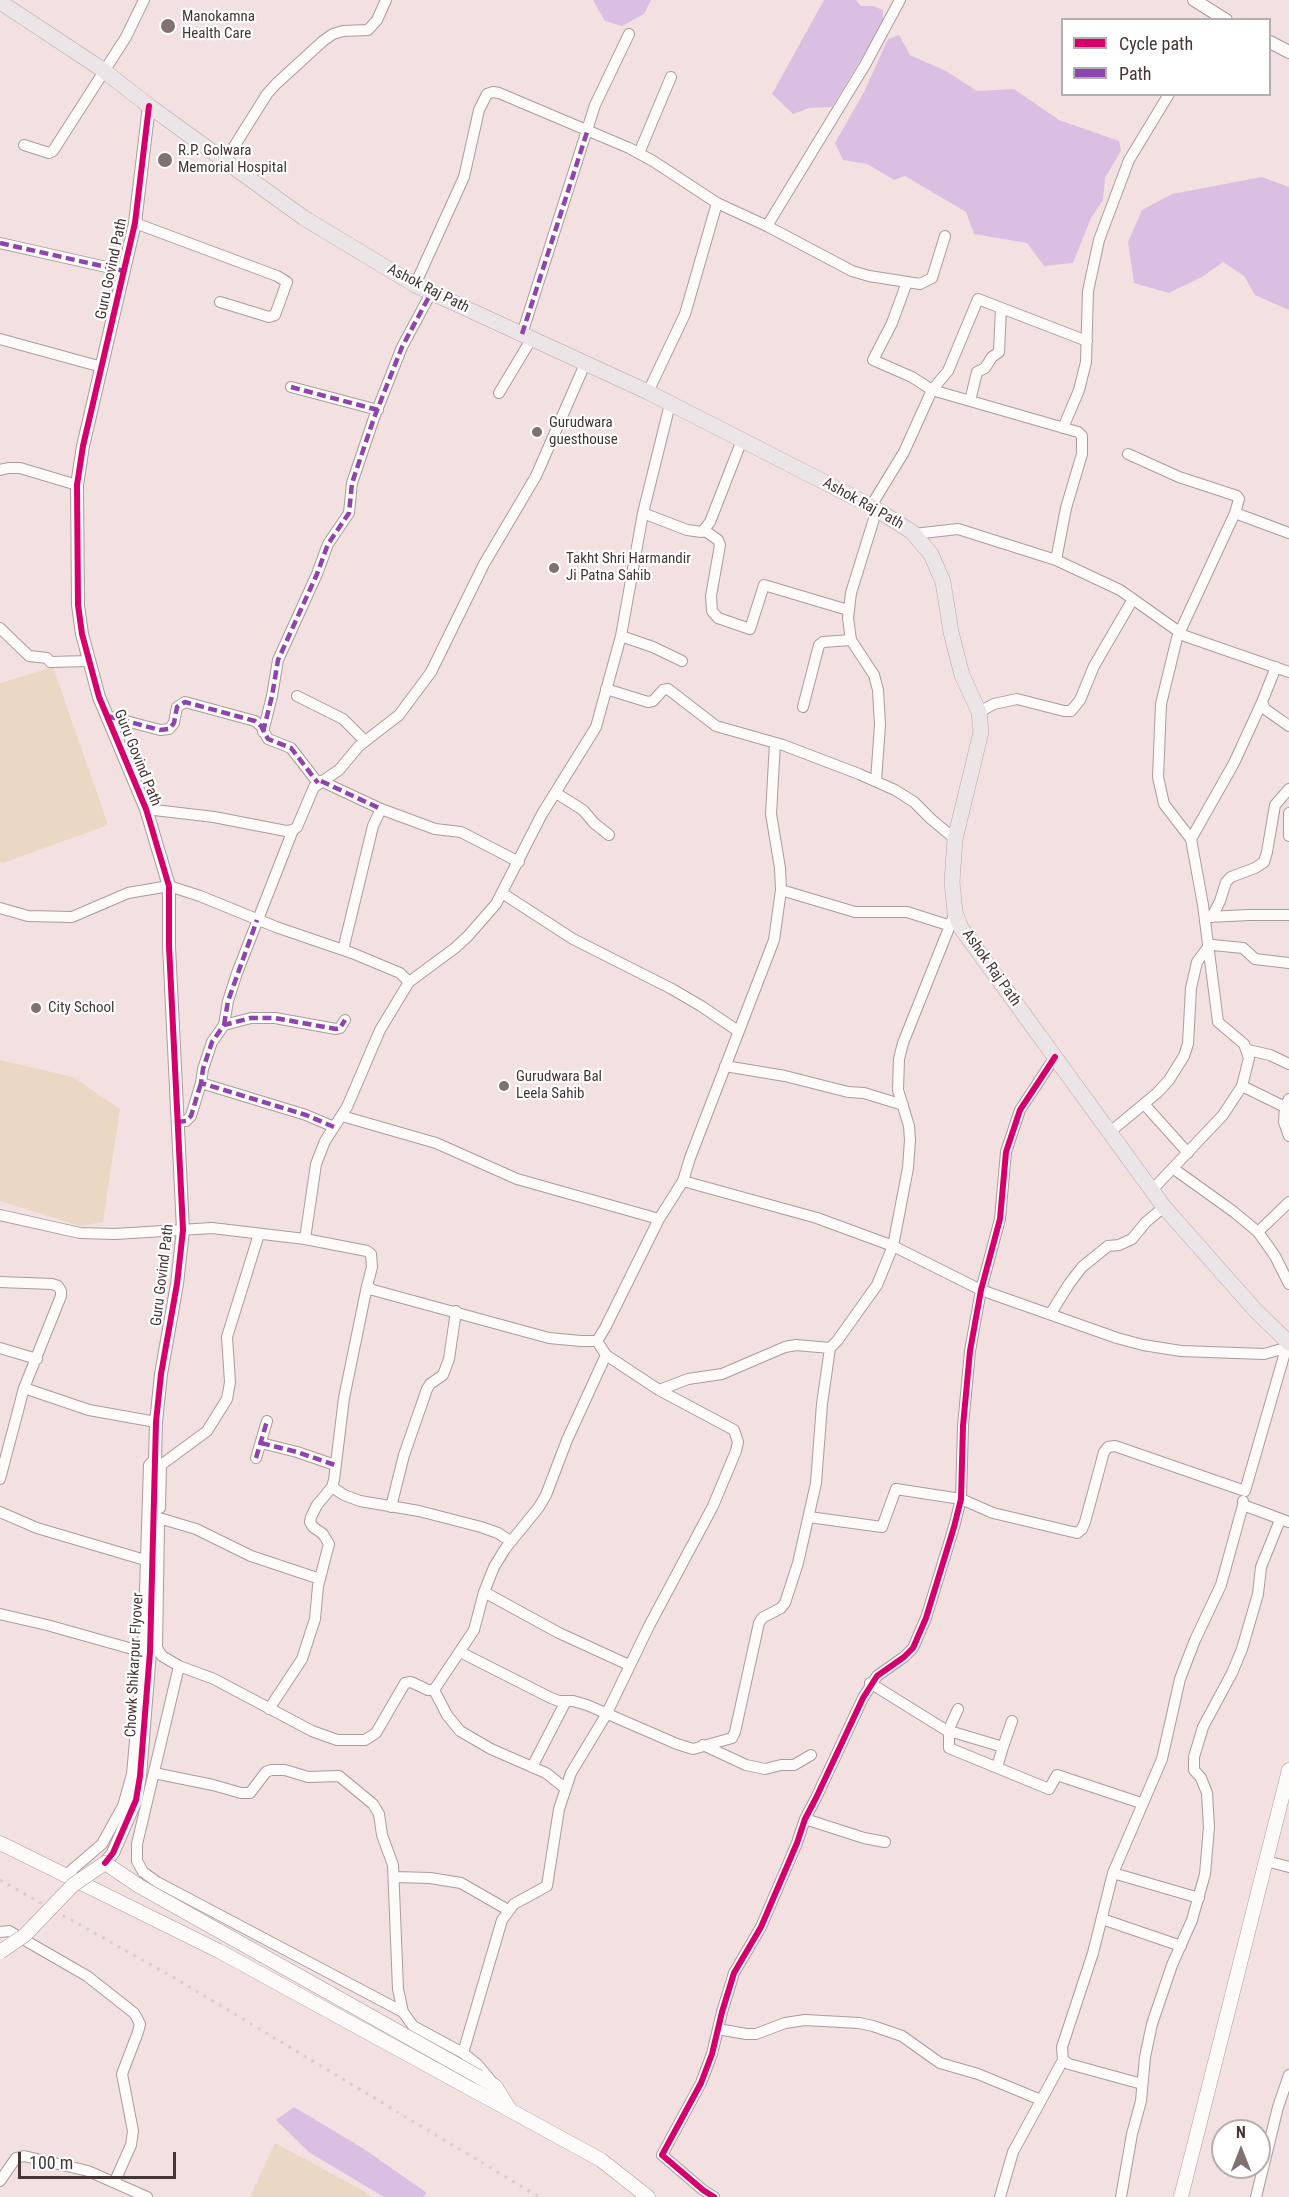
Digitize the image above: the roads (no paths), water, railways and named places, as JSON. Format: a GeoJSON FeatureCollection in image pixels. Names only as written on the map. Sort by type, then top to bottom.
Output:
{"type":"FeatureCollection","features":[{"type":"Feature","properties":{"kind":"main road","name":"Ashok Raj Path"},"geometry":{"type":"LineString","coordinates":[[0,2],[103,70],[304,218],[415,285],[648,392],[874,508],[914,534],[931,554],[943,582],[951,632],[962,675],[980,712],[981,732],[955,839],[952,882],[953,919],[1164,1207],[1256,1311],[1288,1343]]}},
{"type":"Feature","properties":{"kind":"main road"},"geometry":{"type":"LineString","coordinates":[[1180,2197],[1289,1770]]}},
{"type":"Feature","properties":{"kind":"main road"},"geometry":{"type":"LineString","coordinates":[[0,1843],[219,1951],[601,2160],[648,2197]]}},
{"type":"Feature","properties":{"kind":"main road","name":"Chowk Shikarpur Flyover"},"geometry":{"type":"LineString","coordinates":[[0,1952],[25,1935],[73,1885],[105,1863]]}},
{"type":"Feature","properties":{"kind":"main road"},"geometry":{"type":"LineString","coordinates":[[105,1863],[139,1886],[495,2086],[510,2110]]}},
{"type":"Feature","properties":{"kind":"street"},"geometry":{"type":"LineString","coordinates":[[24,145],[49,153],[53,151],[126,37],[144,0]]}},
{"type":"Feature","properties":{"kind":"street"},"geometry":{"type":"LineString","coordinates":[[225,161],[267,94],[282,78],[333,34],[343,31],[368,30],[377,20],[386,0]]}},
{"type":"Feature","properties":{"kind":"street"},"geometry":{"type":"LineString","coordinates":[[767,226],[866,65],[900,0]]}},
{"type":"Feature","properties":{"kind":"street"},"geometry":{"type":"LineString","coordinates":[[1194,0],[1221,18]]}},
{"type":"Feature","properties":{"kind":"street"},"geometry":{"type":"LineString","coordinates":[[500,393],[527,336],[600,92],[629,34]]}},
{"type":"Feature","properties":{"kind":"street"},"geometry":{"type":"LineString","coordinates":[[1271,43],[1289,52]]}},
{"type":"Feature","properties":{"kind":"street"},"geometry":{"type":"LineString","coordinates":[[639,153],[672,77]]}},
{"type":"Feature","properties":{"kind":"street"},"geometry":{"type":"LineString","coordinates":[[415,285],[464,177],[479,110],[488,94],[493,92],[588,129],[639,153],[717,203],[767,226],[852,271],[920,284],[927,282],[932,278],[945,236]]}},
{"type":"Feature","properties":{"kind":"street"},"geometry":{"type":"LineString","coordinates":[[1063,428],[1079,390],[1086,362],[1088,291],[1099,240],[1129,160],[1168,96]]}},
{"type":"Feature","properties":{"kind":"street","name":"Guru Govind Path"},"geometry":{"type":"LineString","coordinates":[[149,106],[135,223],[83,446],[77,485],[78,605],[82,634],[99,697],[146,809],[169,886],[169,946],[183,1230],[177,1284],[161,1374],[156,1422],[158,1463]]}},
{"type":"Feature","properties":{"kind":"street"},"geometry":{"type":"LineString","coordinates":[[648,392],[685,314],[717,203]]}},
{"type":"Feature","properties":{"kind":"street"},"geometry":{"type":"LineString","coordinates":[[135,223],[277,276],[286,282],[275,315],[269,317],[220,302]]}},
{"type":"Feature","properties":{"kind":"street"},"geometry":{"type":"LineString","coordinates":[[0,243],[124,271]]}},
{"type":"Feature","properties":{"kind":"street"},"geometry":{"type":"LineString","coordinates":[[907,282],[892,323],[873,360],[912,377],[933,390],[1078,432],[1082,436],[1084,443],[1066,508],[1056,560]]}},
{"type":"Feature","properties":{"kind":"street"},"geometry":{"type":"LineString","coordinates":[[263,732],[278,660],[328,544],[349,513],[352,483],[378,410],[402,347],[430,293]]}},
{"type":"Feature","properties":{"kind":"street"},"geometry":{"type":"LineString","coordinates":[[876,781],[880,725],[878,690],[874,675],[851,640],[848,610],[874,508],[933,390],[948,371],[978,299],[1087,341]]}},
{"type":"Feature","properties":{"kind":"street"},"geometry":{"type":"LineString","coordinates":[[970,401],[977,372],[985,369],[992,357],[999,352],[1001,308]]}},
{"type":"Feature","properties":{"kind":"street"},"geometry":{"type":"LineString","coordinates":[[0,339],[102,367]]}},
{"type":"Feature","properties":{"kind":"street"},"geometry":{"type":"LineString","coordinates":[[146,809],[214,817],[286,831],[297,827],[310,793],[319,782],[339,770],[365,741],[399,715],[438,660],[483,564],[536,476],[585,364]]}},
{"type":"Feature","properties":{"kind":"street"},"geometry":{"type":"LineString","coordinates":[[291,387],[378,410]]}},
{"type":"Feature","properties":{"kind":"street"},"geometry":{"type":"LineString","coordinates":[[305,1239],[316,1164],[325,1141],[342,1116],[353,1094],[380,1030],[409,982],[444,957],[468,936],[492,909],[519,862],[542,814],[596,727],[628,606],[643,513],[670,404]]}},
{"type":"Feature","properties":{"kind":"street"},"geometry":{"type":"LineString","coordinates":[[643,513],[687,530],[698,532],[704,530],[710,522],[742,440]]}},
{"type":"Feature","properties":{"kind":"street"},"geometry":{"type":"LineString","coordinates":[[1128,454],[1179,477],[1237,496],[1238,505],[1179,633],[1161,704],[1158,777],[1164,804],[1191,839],[1208,917],[1208,947],[1218,1022],[1244,1044],[1250,1058],[1242,1086],[1223,1115],[1152,1190]]}},
{"type":"Feature","properties":{"kind":"street"},"geometry":{"type":"LineString","coordinates":[[0,470],[20,468],[77,485]]}},
{"type":"Feature","properties":{"kind":"street"},"geometry":{"type":"LineString","coordinates":[[1235,513],[1289,533]]}},
{"type":"Feature","properties":{"kind":"street"},"geometry":{"type":"LineString","coordinates":[[914,534],[958,529],[1056,560],[1119,590],[1185,636],[1289,672]]}},
{"type":"Feature","properties":{"kind":"street"},"geometry":{"type":"LineString","coordinates":[[704,530],[718,540],[720,545],[711,596],[712,611],[718,618],[750,629],[764,585],[848,610]]}},
{"type":"Feature","properties":{"kind":"street"},"geometry":{"type":"LineString","coordinates":[[980,712],[1002,701],[1017,699],[1071,711],[1080,700],[1094,666],[1133,599]]}},
{"type":"Feature","properties":{"kind":"street"},"geometry":{"type":"LineString","coordinates":[[0,628],[29,656],[47,658],[50,662],[89,661]]}},
{"type":"Feature","properties":{"kind":"street"},"geometry":{"type":"LineString","coordinates":[[621,636],[682,661]]}},
{"type":"Feature","properties":{"kind":"street"},"geometry":{"type":"LineString","coordinates":[[802,707],[819,645],[823,642],[851,640]]}},
{"type":"Feature","properties":{"kind":"street"},"geometry":{"type":"LineString","coordinates":[[1191,839],[1234,763],[1276,668]]}},
{"type":"Feature","properties":{"kind":"street"},"geometry":{"type":"LineString","coordinates":[[606,689],[648,702],[663,690],[668,689],[716,726],[775,743],[876,781],[914,802],[955,839]]}},
{"type":"Feature","properties":{"kind":"street"},"geometry":{"type":"LineString","coordinates":[[297,696],[343,719],[365,741]]}},
{"type":"Feature","properties":{"kind":"street"},"geometry":{"type":"LineString","coordinates":[[107,716],[160,730],[169,729],[174,723],[177,707],[185,702],[255,721],[261,726],[268,739],[291,748],[319,782],[435,829],[461,832],[519,862]]}},
{"type":"Feature","properties":{"kind":"street"},"geometry":{"type":"LineString","coordinates":[[1262,702],[1265,709],[1289,726]]}},
{"type":"Feature","properties":{"kind":"street"},"geometry":{"type":"LineString","coordinates":[[597,1341],[659,1219],[684,1181],[690,1158],[774,940],[781,890],[780,868],[771,814],[775,743]]}},
{"type":"Feature","properties":{"kind":"street"},"geometry":{"type":"LineString","coordinates":[[1208,917],[1220,901],[1226,882],[1231,877],[1255,868],[1264,861],[1275,805],[1289,789]]}},
{"type":"Feature","properties":{"kind":"street"},"geometry":{"type":"LineString","coordinates":[[556,793],[583,810],[609,835]]}},
{"type":"Feature","properties":{"kind":"street"},"geometry":{"type":"LineString","coordinates":[[344,950],[373,826],[381,808]]}},
{"type":"Feature","properties":{"kind":"street"},"geometry":{"type":"LineString","coordinates":[[1289,813],[1289,836]]}},
{"type":"Feature","properties":{"kind":"street"},"geometry":{"type":"LineString","coordinates":[[177,1122],[186,1121],[191,1116],[212,1042],[224,1025],[228,1001],[292,830]]}},
{"type":"Feature","properties":{"kind":"street"},"geometry":{"type":"LineString","coordinates":[[0,908],[28,916],[72,917],[128,893],[169,886],[344,950],[400,973],[409,982]]}},
{"type":"Feature","properties":{"kind":"street"},"geometry":{"type":"LineString","coordinates":[[460,1652],[539,1693],[559,1701],[587,1705],[693,1749],[728,1740],[735,1732],[756,1630],[762,1618],[781,1608],[785,1603],[796,1570],[816,1483],[822,1404],[830,1348],[877,1286],[893,1246],[909,1156],[909,1126],[898,1090],[901,1052],[953,919],[907,912],[855,912],[781,890]]}},
{"type":"Feature","properties":{"kind":"street"},"geometry":{"type":"LineString","coordinates":[[502,893],[573,939],[701,1005],[738,1031]]}},
{"type":"Feature","properties":{"kind":"street"},"geometry":{"type":"LineString","coordinates":[[1208,917],[1289,915]]}},
{"type":"Feature","properties":{"kind":"street"},"geometry":{"type":"LineString","coordinates":[[1110,1132],[1169,1080],[1184,1056],[1188,1044],[1191,988],[1197,962],[1208,947],[1213,945],[1243,948],[1255,959],[1289,963]]}},
{"type":"Feature","properties":{"kind":"street"},"geometry":{"type":"LineString","coordinates":[[224,1025],[264,1017],[336,1029],[340,1028],[345,1020]]}},
{"type":"Feature","properties":{"kind":"street"},"geometry":{"type":"LineString","coordinates":[[1248,1050],[1270,1055],[1289,1064]]}},
{"type":"Feature","properties":{"kind":"street"},"geometry":{"type":"LineString","coordinates":[[714,2197],[662,2155],[701,2083],[712,2054],[734,1973],[761,1927],[805,1819],[870,1683],[885,1668],[904,1657],[918,1639],[939,1580],[961,1499],[963,1426],[970,1351],[981,1290],[997,1233],[1006,1152],[1013,1127],[1033,1089],[1055,1057]]}},
{"type":"Feature","properties":{"kind":"street"},"geometry":{"type":"LineString","coordinates":[[725,1066],[779,1074],[848,1092],[864,1093],[903,1105]]}},
{"type":"Feature","properties":{"kind":"street"},"geometry":{"type":"LineString","coordinates":[[201,1083],[306,1115],[334,1127]]}},
{"type":"Feature","properties":{"kind":"street"},"geometry":{"type":"LineString","coordinates":[[1242,1086],[1287,1103],[1284,1122],[1289,1136]]}},
{"type":"Feature","properties":{"kind":"street"},"geometry":{"type":"LineString","coordinates":[[1144,1104],[1188,1153]]}},
{"type":"Feature","properties":{"kind":"street"},"geometry":{"type":"LineString","coordinates":[[342,1116],[436,1143],[517,1179],[659,1219]]}},
{"type":"Feature","properties":{"kind":"street"},"geometry":{"type":"LineString","coordinates":[[1174,1168],[1258,1232],[1275,1256],[1289,1284]]}},
{"type":"Feature","properties":{"kind":"street"},"geometry":{"type":"LineString","coordinates":[[684,1181],[840,1225],[893,1246],[981,1290],[1117,1338],[1181,1351],[1264,1354],[1288,1343]]}},
{"type":"Feature","properties":{"kind":"street"},"geometry":{"type":"LineString","coordinates":[[1258,1232],[1289,1202]]}},
{"type":"Feature","properties":{"kind":"street"},"geometry":{"type":"LineString","coordinates":[[1051,1313],[1082,1267],[1108,1246],[1124,1244],[1131,1239],[1146,1221],[1164,1207]]}},
{"type":"Feature","properties":{"kind":"street"},"geometry":{"type":"LineString","coordinates":[[0,1215],[80,1233],[115,1234],[212,1228],[305,1239],[367,1251],[371,1254],[372,1267],[344,1398],[332,1487],[311,1517],[310,1522],[323,1534],[329,1544],[320,1579],[315,1619],[307,1647],[294,1673],[269,1709]]}},
{"type":"Feature","properties":{"kind":"street"},"geometry":{"type":"LineString","coordinates":[[66,1875],[102,1844],[123,1806],[132,1774],[143,1652],[148,1465],[158,1463],[207,1431],[218,1417],[227,1399],[230,1382],[227,1336],[259,1234]]}},
{"type":"Feature","properties":{"kind":"street"},"geometry":{"type":"LineString","coordinates":[[0,1282],[52,1284],[58,1286],[61,1291],[37,1359],[24,1388],[0,1479]]}},
{"type":"Feature","properties":{"kind":"street"},"geometry":{"type":"LineString","coordinates":[[367,1286],[380,1292],[549,1338],[597,1341]]}},
{"type":"Feature","properties":{"kind":"street"},"geometry":{"type":"LineString","coordinates":[[391,1507],[404,1455],[427,1389],[443,1375],[449,1359],[456,1311]]}},
{"type":"Feature","properties":{"kind":"street"},"geometry":{"type":"LineString","coordinates":[[463,2053],[502,1920],[514,1904],[547,1886],[559,1809],[565,1788],[580,1757],[606,1714],[629,1665],[713,1506],[738,1442],[734,1430],[659,1390],[606,1355],[597,1341]]}},
{"type":"Feature","properties":{"kind":"street"},"geometry":{"type":"LineString","coordinates":[[1000,2197],[1010,2159],[1063,2060],[1062,2047],[1102,1919],[1113,1873],[1141,1803],[1162,1759],[1180,1679],[1226,1570],[1245,1491],[1288,1343]]}},
{"type":"Feature","properties":{"kind":"street"},"geometry":{"type":"LineString","coordinates":[[659,1390],[688,1379],[722,1374],[785,1347],[796,1345],[830,1348]]}},
{"type":"Feature","properties":{"kind":"street"},"geometry":{"type":"LineString","coordinates":[[0,1348],[37,1359]]}},
{"type":"Feature","properties":{"kind":"street"},"geometry":{"type":"LineString","coordinates":[[434,1690],[460,1652],[478,1619],[484,1593],[494,1567],[510,1540],[533,1515],[546,1495],[567,1440],[606,1355]]}},
{"type":"Feature","properties":{"kind":"street"},"geometry":{"type":"LineString","coordinates":[[24,1388],[89,1410],[156,1422]]}},
{"type":"Feature","properties":{"kind":"street"},"geometry":{"type":"LineString","coordinates":[[256,1458],[267,1421]]}},
{"type":"Feature","properties":{"kind":"street"},"geometry":{"type":"LineString","coordinates":[[261,1443],[335,1465]]}},
{"type":"Feature","properties":{"kind":"street"},"geometry":{"type":"LineString","coordinates":[[809,1517],[882,1527],[896,1489],[961,1499],[993,1513],[1077,1533],[1082,1529],[1104,1452],[1108,1447],[1115,1446],[1245,1491]]}},
{"type":"Feature","properties":{"kind":"street"},"geometry":{"type":"LineString","coordinates":[[158,1463],[157,1648],[162,1656],[179,1666],[214,1679],[323,1737],[347,1741],[365,1740],[376,1733],[405,1683],[411,1682],[434,1690]]}},
{"type":"Feature","properties":{"kind":"street","name":"Chowk Shikarpur Flyover"},"geometry":{"type":"LineString","coordinates":[[105,1863],[113,1853],[136,1800],[140,1776],[150,1652],[154,1485],[158,1463]]}},
{"type":"Feature","properties":{"kind":"street"},"geometry":{"type":"LineString","coordinates":[[332,1487],[360,1501],[418,1511],[480,1527],[510,1540]]}},
{"type":"Feature","properties":{"kind":"street"},"geometry":{"type":"LineString","coordinates":[[1120,2197],[1141,2101],[1145,2057],[1152,2024],[1172,1965],[1199,1898],[1207,1861],[1206,1786],[1194,1770],[1194,1757],[1203,1727],[1242,1649],[1257,1594],[1259,1574],[1284,1521],[1243,1505]]}},
{"type":"Feature","properties":{"kind":"street"},"geometry":{"type":"LineString","coordinates":[[0,1512],[37,1528],[145,1560]]}},
{"type":"Feature","properties":{"kind":"street"},"geometry":{"type":"LineString","coordinates":[[159,1518],[203,1532],[251,1556],[320,1579]]}},
{"type":"Feature","properties":{"kind":"street"},"geometry":{"type":"LineString","coordinates":[[484,1593],[559,1634],[629,1665]]}},
{"type":"Feature","properties":{"kind":"street"},"geometry":{"type":"LineString","coordinates":[[0,1614],[47,1624],[143,1652]]}},
{"type":"Feature","properties":{"kind":"street"},"geometry":{"type":"LineString","coordinates":[[179,1666],[137,1844],[137,1861],[143,1872],[157,1882],[403,2012]]}},
{"type":"Feature","properties":{"kind":"street"},"geometry":{"type":"LineString","coordinates":[[870,1683],[947,1730],[1002,1747]]}},
{"type":"Feature","properties":{"kind":"street"},"geometry":{"type":"LineString","coordinates":[[434,1690],[447,1715],[460,1731],[491,1749],[556,1779],[565,1788]]}},
{"type":"Feature","properties":{"kind":"street"},"geometry":{"type":"LineString","coordinates":[[532,1767],[566,1701]]}},
{"type":"Feature","properties":{"kind":"street"},"geometry":{"type":"LineString","coordinates":[[958,1709],[947,1730],[949,1748],[1048,1789],[1057,1775],[1141,1803]]}},
{"type":"Feature","properties":{"kind":"street"},"geometry":{"type":"LineString","coordinates":[[997,1767],[1012,1721]]}},
{"type":"Feature","properties":{"kind":"street"},"geometry":{"type":"LineString","coordinates":[[703,1745],[746,1765],[765,1769],[794,1765],[811,1755]]}},
{"type":"Feature","properties":{"kind":"street"},"geometry":{"type":"LineString","coordinates":[[154,1773],[213,1785],[241,1794],[250,1793],[266,1772],[271,1770],[285,1770],[308,1777],[339,1776],[350,1783],[377,1809],[382,1835],[391,1856],[395,1877],[398,1989],[403,2012],[413,2026],[463,2053],[478,2065],[495,2086]]}},
{"type":"Feature","properties":{"kind":"street"},"geometry":{"type":"LineString","coordinates":[[805,1819],[864,1838],[885,1842]]}},
{"type":"Feature","properties":{"kind":"street"},"geometry":{"type":"LineString","coordinates":[[1266,1861],[1289,1867]]}},
{"type":"Feature","properties":{"kind":"street"},"geometry":{"type":"LineString","coordinates":[[1113,1873],[1199,1898]]}},
{"type":"Feature","properties":{"kind":"street"},"geometry":{"type":"LineString","coordinates":[[395,1877],[430,1878],[461,1883],[508,1910]]}},
{"type":"Feature","properties":{"kind":"street"},"geometry":{"type":"LineString","coordinates":[[1102,1919],[1180,1946]]}},
{"type":"Feature","properties":{"kind":"street"},"geometry":{"type":"LineString","coordinates":[[0,1932],[9,1931],[87,1976],[134,2013],[137,2018],[140,2025],[122,2074],[134,2131],[131,2145],[115,2181]]}},
{"type":"Feature","properties":{"kind":"street"},"geometry":{"type":"LineString","coordinates":[[718,2029],[756,2034],[805,2020],[873,2025],[902,2036],[940,2063],[978,2074],[1041,2100]]}},
{"type":"Feature","properties":{"kind":"street"},"geometry":{"type":"LineString","coordinates":[[1063,2060],[1079,2068],[1142,2084]]}},
{"type":"Feature","properties":{"kind":"street"},"geometry":{"type":"LineString","coordinates":[[1256,2197],[1278,2107],[1289,2075]]}},
{"type":"Feature","properties":{"kind":"street"},"geometry":{"type":"LineString","coordinates":[[0,2181],[16,2158],[24,2156],[88,2171],[147,2197]]}},
{"type":"Feature","properties":{"kind":"railway"},"geometry":{"type":"LineString","coordinates":[[0,1880],[178,1980],[539,2197]]}},
{"type":"Feature","properties":{"kind":"place","name":"Manokamna Health Care"},"geometry":{"type":"Point","coordinates":[168,26]}},
{"type":"Feature","properties":{"kind":"place","name":"R.P. Golwara Memorial Hospital"},"geometry":{"type":"Point","coordinates":[165,160]}},
{"type":"Feature","properties":{"kind":"place","name":"Gurudwara guesthouse"},"geometry":{"type":"Point","coordinates":[537,432]}},
{"type":"Feature","properties":{"kind":"place","name":"Takht Shri Harmandir Ji Patna Sahib"},"geometry":{"type":"Point","coordinates":[554,568]}},
{"type":"Feature","properties":{"kind":"place","name":"City School"},"geometry":{"type":"Point","coordinates":[36,1008]}},
{"type":"Feature","properties":{"kind":"place","name":"Gurudwara Bal Leela Sahib"},"geometry":{"type":"Point","coordinates":[504,1086]}}]}
